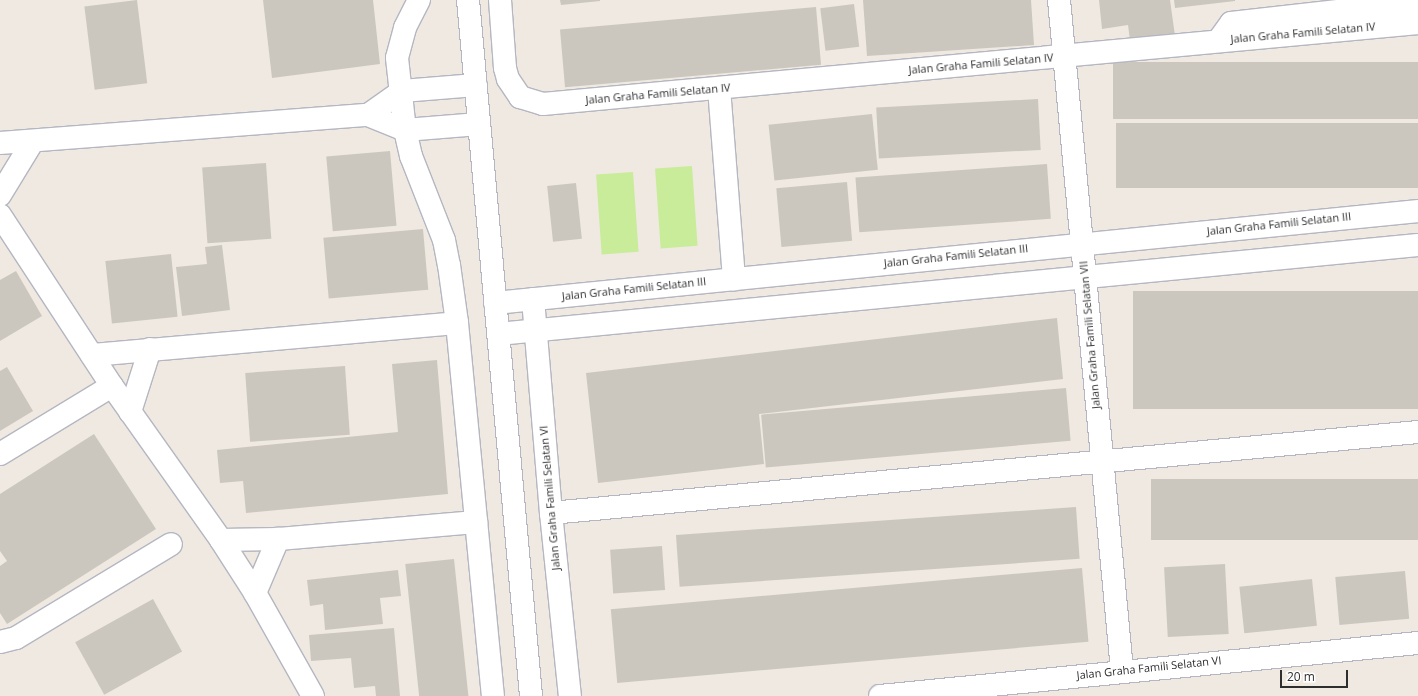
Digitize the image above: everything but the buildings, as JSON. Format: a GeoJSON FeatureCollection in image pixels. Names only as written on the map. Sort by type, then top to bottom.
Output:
{"type":"FeatureCollection","features":[{"type":"Feature","properties":{"kind":"street"},"geometry":{"type":"LineString","coordinates":[[419,0],[399,47],[397,58],[402,91],[405,130],[417,174],[444,240],[457,323],[493,696]]}},
{"type":"Feature","properties":{"kind":"street"},"geometry":{"type":"LineString","coordinates":[[468,0],[531,696]]}},
{"type":"Feature","properties":{"kind":"street","name":"Jalan Graha Famili Selatan IV"},"geometry":{"type":"LineString","coordinates":[[500,0],[505,68],[508,79],[520,97],[543,104],[1418,23]]}},
{"type":"Feature","properties":{"kind":"street","name":"Jalan Graha Famili Selatan VII"},"geometry":{"type":"LineString","coordinates":[[1059,0],[1122,670]]}},
{"type":"Feature","properties":{"kind":"street"},"geometry":{"type":"LineString","coordinates":[[1218,41],[1231,23],[1418,2]]}},
{"type":"Feature","properties":{"kind":"street"},"geometry":{"type":"LineString","coordinates":[[368,115],[402,91],[476,85]]}},
{"type":"Feature","properties":{"kind":"street"},"geometry":{"type":"LineString","coordinates":[[719,88],[734,279]]}},
{"type":"Feature","properties":{"kind":"street"},"geometry":{"type":"LineString","coordinates":[[0,143],[368,115],[405,130],[479,124]]}},
{"type":"Feature","properties":{"kind":"street"},"geometry":{"type":"LineString","coordinates":[[0,195],[33,141]]}},
{"type":"Feature","properties":{"kind":"street","name":"Jalan Graha Famili Selatan III"},"geometry":{"type":"LineString","coordinates":[[495,303],[1418,211]]}},
{"type":"Feature","properties":{"kind":"street"},"geometry":{"type":"LineString","coordinates":[[0,215],[112,386],[221,540],[255,593],[314,696]]}},
{"type":"Feature","properties":{"kind":"street"},"geometry":{"type":"LineString","coordinates":[[498,334],[1418,245]]}},
{"type":"Feature","properties":{"kind":"street","name":"Jalan Graha Famili Selatan VI"},"geometry":{"type":"LineString","coordinates":[[533,299],[551,513],[570,696]]}},
{"type":"Feature","properties":{"kind":"street"},"geometry":{"type":"LineString","coordinates":[[92,355],[457,323]]}},
{"type":"Feature","properties":{"kind":"street"},"geometry":{"type":"LineString","coordinates":[[130,412],[150,349]]}},
{"type":"Feature","properties":{"kind":"street"},"geometry":{"type":"LineString","coordinates":[[0,454],[112,386]]}},
{"type":"Feature","properties":{"kind":"street"},"geometry":{"type":"LineString","coordinates":[[551,513],[1418,432]]}},
{"type":"Feature","properties":{"kind":"street"},"geometry":{"type":"LineString","coordinates":[[221,540],[278,539],[476,522]]}},
{"type":"Feature","properties":{"kind":"street"},"geometry":{"type":"LineString","coordinates":[[255,593],[278,539]]}},
{"type":"Feature","properties":{"kind":"street"},"geometry":{"type":"LineString","coordinates":[[0,642],[16,638],[171,544]]}},
{"type":"Feature","properties":{"kind":"street","name":"Jalan Graha Famili Selatan VI"},"geometry":{"type":"LineString","coordinates":[[880,696],[1122,670],[1418,643]]}},
{"type":"Feature","properties":{"kind":"green space"},"geometry":{"type":"Polygon","coordinates":[[[692,166],[698,246],[661,248],[655,169],[692,166]]]}},
{"type":"Feature","properties":{"kind":"green space"},"geometry":{"type":"Polygon","coordinates":[[[633,172],[639,252],[602,254],[596,175],[633,172]]]}}]}
